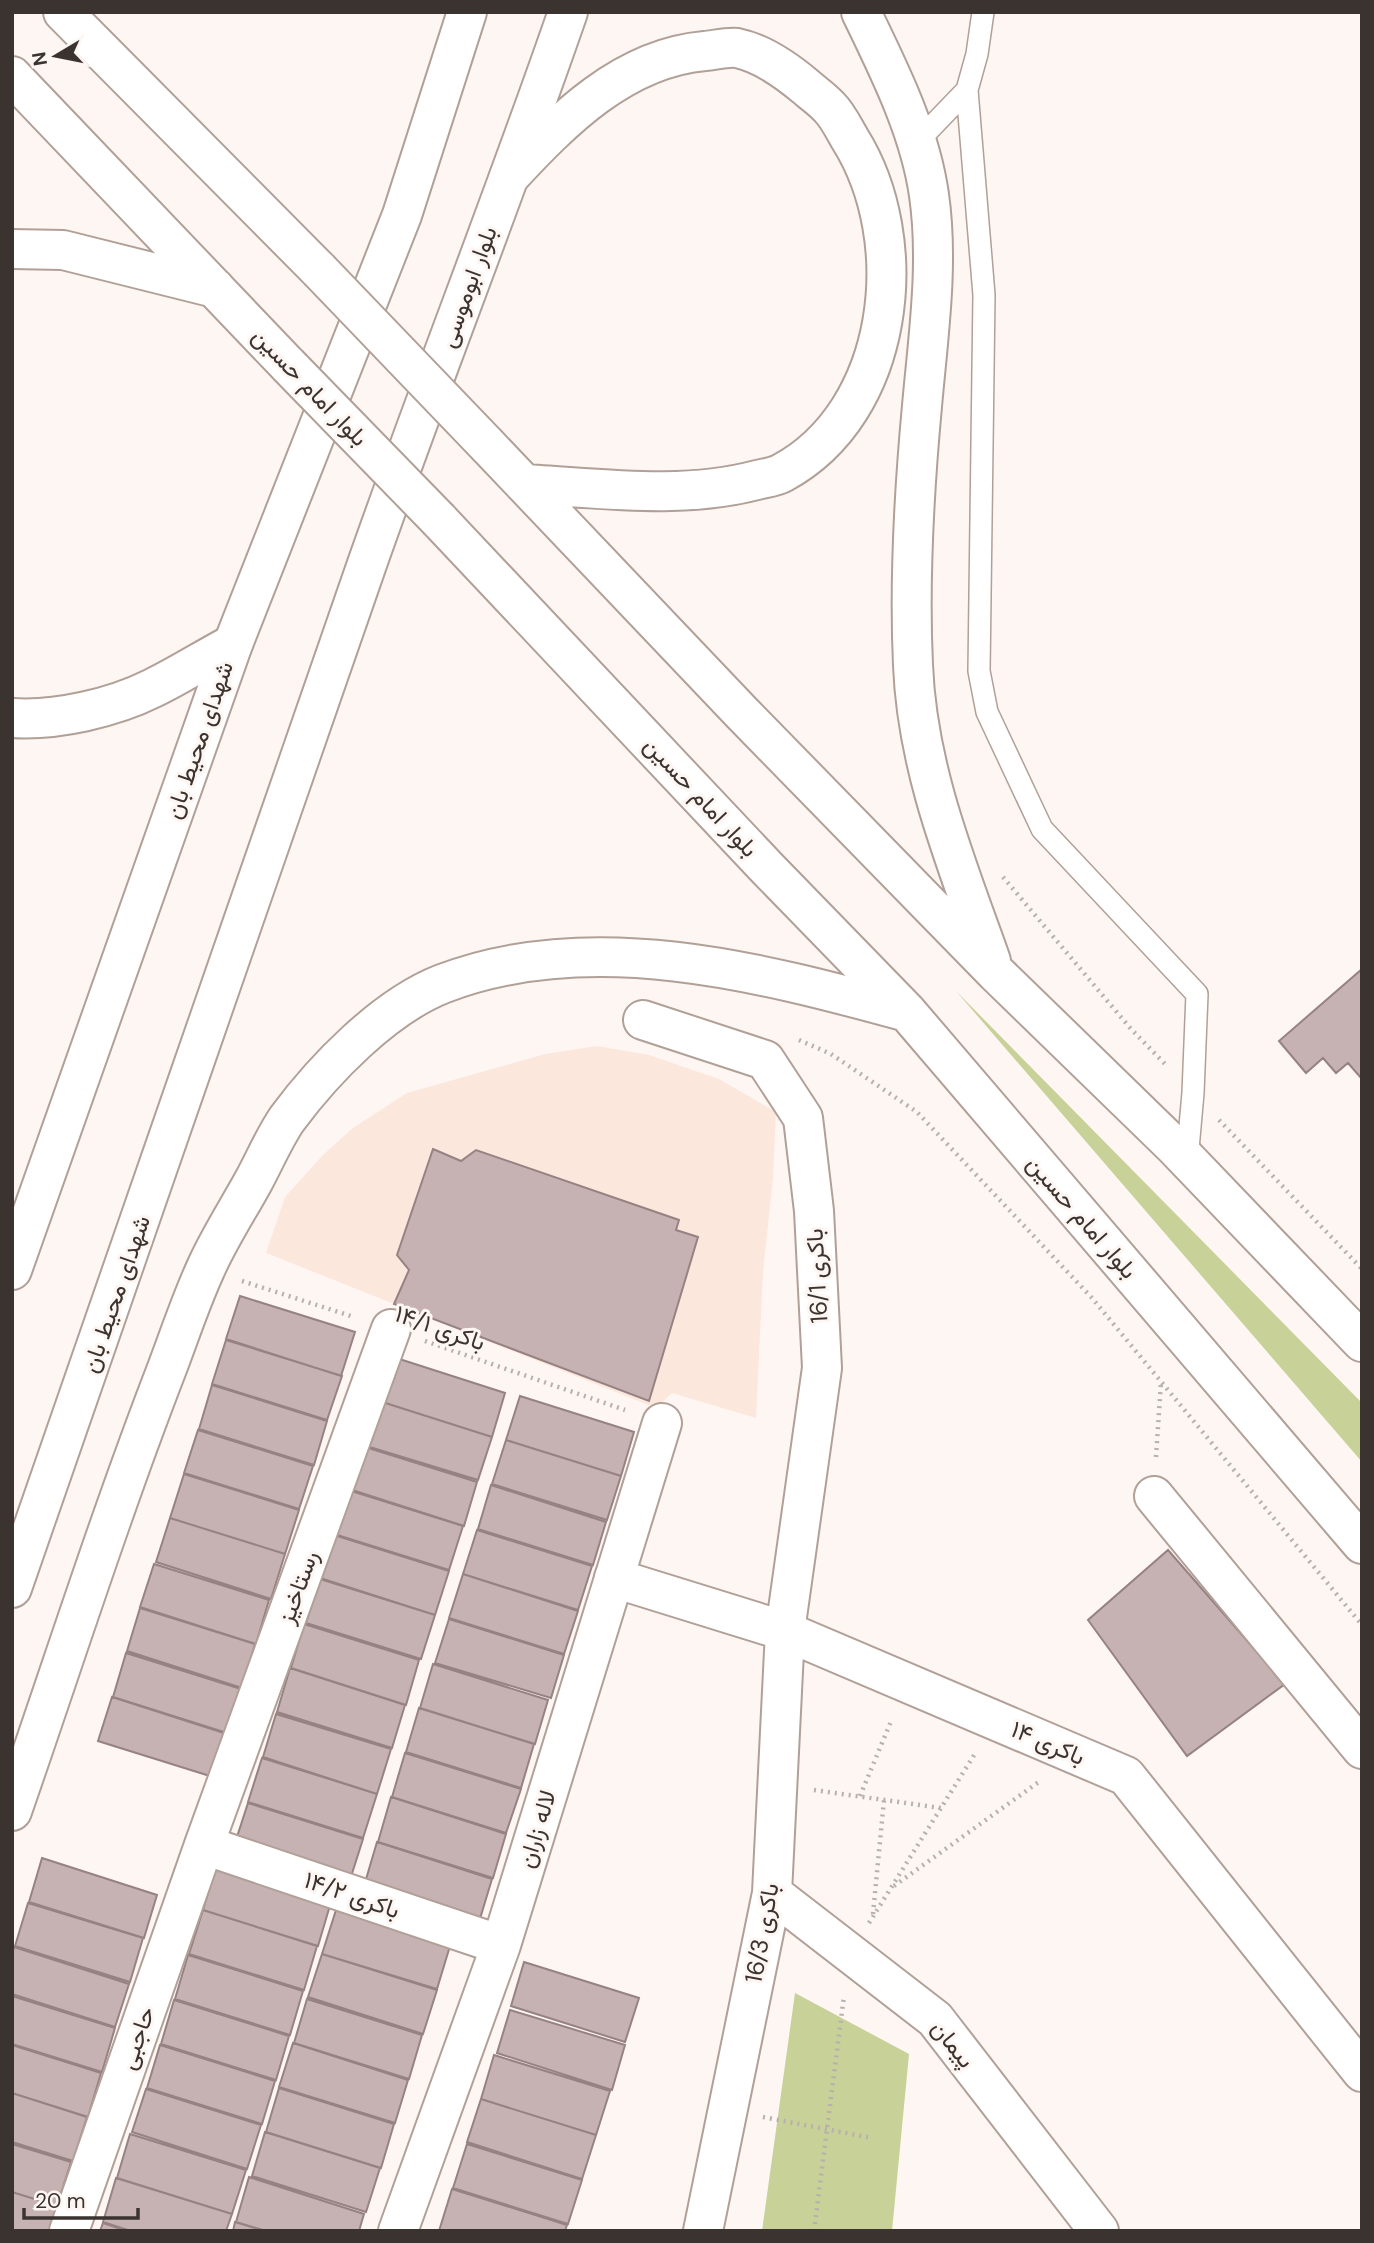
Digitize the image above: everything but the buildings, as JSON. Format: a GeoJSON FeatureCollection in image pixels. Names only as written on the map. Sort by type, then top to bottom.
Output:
{"type":"FeatureCollection","features":[{"type":"Feature","properties":{"kind":"main road"},"geometry":{"type":"LineString","coordinates":[[64,12],[319,270],[742,713],[996,973],[1187,1160],[1362,1342]]}},
{"type":"Feature","properties":{"kind":"main road","name":"شهدای محیط بان"},"geometry":{"type":"LineString","coordinates":[[12,1270],[233,644],[402,215],[467,12]]}},
{"type":"Feature","properties":{"kind":"main road","name":"بلوار ابوموسی"},"geometry":{"type":"LineString","coordinates":[[368,562],[532,119],[568,12]]}},
{"type":"Feature","properties":{"kind":"main road"},"geometry":{"type":"LineString","coordinates":[[862,12],[892,76],[916,143],[929,195],[932,238],[930,339],[921,407],[911,542],[913,666],[917,714],[940,817],[996,973]]}},
{"type":"Feature","properties":{"kind":"main road"},"geometry":{"type":"LineString","coordinates":[[509,177],[577,108],[608,86],[656,62],[694,52],[735,48],[759,57],[794,77],[832,109],[863,159],[879,205],[886,251],[883,324],[860,393],[827,439],[780,474],[741,484],[671,490],[524,484]]}},
{"type":"Feature","properties":{"kind":"main road","name":"بلوار امام حسین"},"geometry":{"type":"LineString","coordinates":[[12,76],[907,1012],[1362,1544]]}},
{"type":"Feature","properties":{"kind":"main road"},"geometry":{"type":"LineString","coordinates":[[12,249],[63,250],[215,288]]}},
{"type":"Feature","properties":{"kind":"main road","name":"شهدای محیط بان"},"geometry":{"type":"LineString","coordinates":[[12,1587],[132,1248],[368,562]]}},
{"type":"Feature","properties":{"kind":"main road"},"geometry":{"type":"LineString","coordinates":[[12,718],[38,720],[98,707],[152,689],[233,644]]}},
{"type":"Feature","properties":{"kind":"main road"},"geometry":{"type":"LineString","coordinates":[[12,1811],[137,1445],[205,1269],[286,1121],[350,1047],[397,1007],[438,985],[464,976],[549,959],[592,957],[652,960],[728,968],[802,983],[907,1012]]}},
{"type":"Feature","properties":{"kind":"main road","name":"باکری 16/1"},"geometry":{"type":"LineString","coordinates":[[643,1020],[765,1060],[803,1118],[814,1211],[821,1368],[785,1631]]}},
{"type":"Feature","properties":{"kind":"main road","name":"رستاخیز"},"geometry":{"type":"LineString","coordinates":[[204,1845],[391,1329]]}},
{"type":"Feature","properties":{"kind":"main road","name":"لاله زاران"},"geometry":{"type":"LineString","coordinates":[[398,2231],[501,1945],[663,1423]]}},
{"type":"Feature","properties":{"kind":"main road"},"geometry":{"type":"LineString","coordinates":[[1154,1496],[1362,1749]]}},
{"type":"Feature","properties":{"kind":"main road","name":"باکری ۱۴"},"geometry":{"type":"LineString","coordinates":[[614,1578],[785,1631],[1126,1776],[1362,2073]]}},
{"type":"Feature","properties":{"kind":"main road","name":"باکری 16/3"},"geometry":{"type":"LineString","coordinates":[[703,2231],[772,1893],[785,1631]]}},
{"type":"Feature","properties":{"kind":"main road","name":"باکری ۱۴/۲"},"geometry":{"type":"LineString","coordinates":[[204,1845],[501,1945]]}},
{"type":"Feature","properties":{"kind":"main road","name":"حاجبی"},"geometry":{"type":"LineString","coordinates":[[69,2231],[204,1845]]}},
{"type":"Feature","properties":{"kind":"main road","name":"پیمان"},"geometry":{"type":"LineString","coordinates":[[772,1893],[935,2019],[1099,2231]]}},
{"type":"Feature","properties":{"kind":"lane"},"geometry":{"type":"LineString","coordinates":[[983,12],[977,54],[967,90],[984,295],[979,671],[987,712],[1042,829],[1197,994],[1187,1160]]}},
{"type":"Feature","properties":{"kind":"lane"},"geometry":{"type":"LineString","coordinates":[[916,143],[967,90]]}},
{"type":"Feature","properties":{"kind":"path"},"geometry":{"type":"LineString","coordinates":[[997,870],[1131,1029],[1362,1269]]}},
{"type":"Feature","properties":{"kind":"path"},"geometry":{"type":"LineString","coordinates":[[795,1038],[831,1054],[917,1112],[1092,1298],[1362,1625]]}},
{"type":"Feature","properties":{"kind":"path","name":"باکری ۱۴/۱"},"geometry":{"type":"LineString","coordinates":[[205,1269],[391,1329],[663,1423]]}},
{"type":"Feature","properties":{"kind":"path"},"geometry":{"type":"LineString","coordinates":[[1154,1496],[1161,1381]]}},
{"type":"Feature","properties":{"kind":"path"},"geometry":{"type":"LineString","coordinates":[[860,1796],[907,1682]]}},
{"type":"Feature","properties":{"kind":"path"},"geometry":{"type":"LineString","coordinates":[[890,1888],[1077,1755]]}},
{"type":"Feature","properties":{"kind":"path"},"geometry":{"type":"LineString","coordinates":[[777,1785],[941,1808]]}},
{"type":"Feature","properties":{"kind":"path"},"geometry":{"type":"LineString","coordinates":[[873,1917],[884,1800]]}},
{"type":"Feature","properties":{"kind":"path"},"geometry":{"type":"LineString","coordinates":[[727,2110],[872,2138]]}},
{"type":"Feature","properties":{"kind":"shaded area"},"geometry":{"type":"Polygon","coordinates":[[[597,1046],[649,1055],[719,1079],[776,1112],[773,1178],[763,1272],[756,1418],[672,1393],[656,1408],[266,1253],[285,1197],[323,1155],[353,1128],[407,1093],[545,1054],[597,1046]]]}},
{"type":"Feature","properties":{"kind":"green space"},"geometry":{"type":"Polygon","coordinates":[[[956,991],[1362,1403],[1362,1462],[956,991]]]}},
{"type":"Feature","properties":{"kind":"green space"},"geometry":{"type":"Polygon","coordinates":[[[795,1993],[909,2054],[892,2231],[762,2231],[795,1993]]]}}]}
